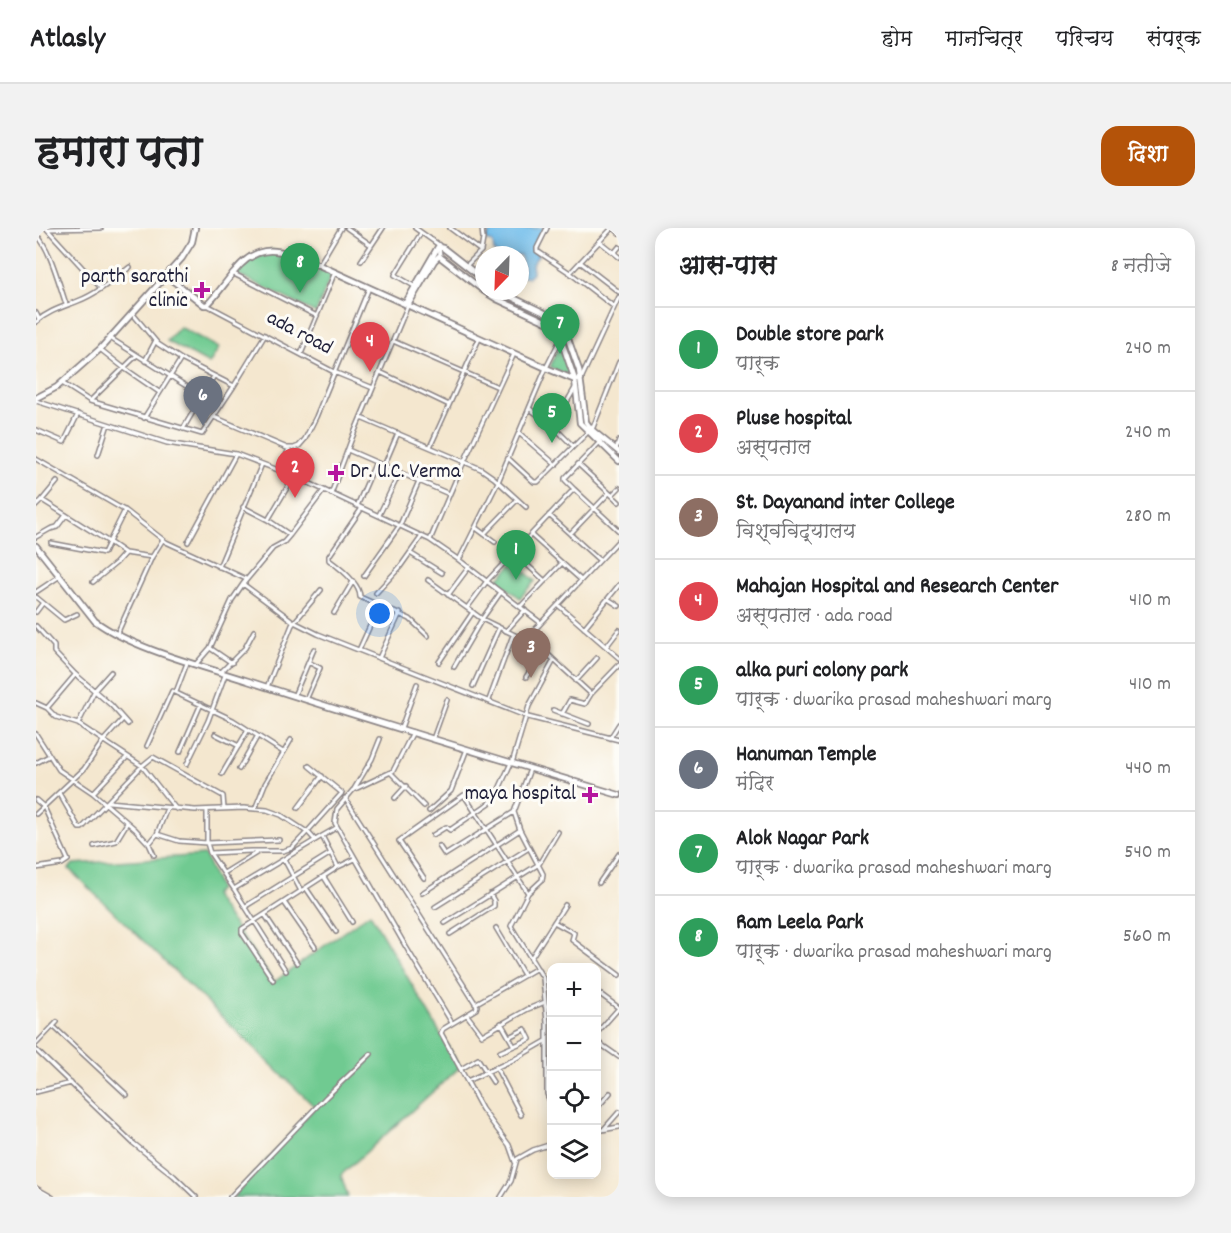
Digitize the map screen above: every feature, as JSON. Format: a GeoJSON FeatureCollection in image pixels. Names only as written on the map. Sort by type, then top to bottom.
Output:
{"type":"FeatureCollection","features":[{"type":"Feature","properties":{"kind":"street"},"geometry":{"type":"LineString","coordinates":[[47,228],[100,228]]}},
{"type":"Feature","properties":{"kind":"street"},"geometry":{"type":"LineString","coordinates":[[47,228],[101,288]]}},
{"type":"Feature","properties":{"kind":"street"},"geometry":{"type":"LineString","coordinates":[[36,400],[62,383],[100,349],[188,249],[195,228]]}},
{"type":"Feature","properties":{"kind":"street"},"geometry":{"type":"LineString","coordinates":[[319,265],[341,228]]}},
{"type":"Feature","properties":{"kind":"street"},"geometry":{"type":"LineString","coordinates":[[347,228],[371,245]]}},
{"type":"Feature","properties":{"kind":"street"},"geometry":{"type":"LineString","coordinates":[[361,261],[383,228]]}},
{"type":"Feature","properties":{"kind":"street"},"geometry":{"type":"LineString","coordinates":[[415,228],[475,273]]}},
{"type":"Feature","properties":{"kind":"street"},"geometry":{"type":"LineString","coordinates":[[450,228],[475,247]]}},
{"type":"Feature","properties":{"kind":"street"},"geometry":{"type":"LineString","coordinates":[[482,228],[482,246]]}},
{"type":"Feature","properties":{"kind":"street"},"geometry":{"type":"LineString","coordinates":[[547,228],[537,251],[613,306]]}},
{"type":"Feature","properties":{"kind":"street"},"geometry":{"type":"LineString","coordinates":[[570,273],[613,228],[619,233]]}},
{"type":"Feature","properties":{"kind":"street"},"geometry":{"type":"LineString","coordinates":[[414,286],[395,275],[421,233]]}},
{"type":"Feature","properties":{"kind":"street"},"geometry":{"type":"LineString","coordinates":[[36,234],[50,260],[66,304]]}},
{"type":"Feature","properties":{"kind":"street"},"geometry":{"type":"LineString","coordinates":[[599,241],[619,257]]}},
{"type":"Feature","properties":{"kind":"street"},"geometry":{"type":"LineString","coordinates":[[440,246],[440,256]]}},
{"type":"Feature","properties":{"kind":"street"},"geometry":{"type":"LineString","coordinates":[[331,494],[406,304],[435,249],[440,246]]}},
{"type":"Feature","properties":{"kind":"street"},"geometry":{"type":"LineString","coordinates":[[614,253],[619,247]]}},
{"type":"Feature","properties":{"kind":"street"},"geometry":{"type":"LineString","coordinates":[[207,305],[232,273],[254,253],[268,250],[289,254],[319,265],[577,382]]}},
{"type":"Feature","properties":{"kind":"street"},"geometry":{"type":"LineString","coordinates":[[440,256],[475,284]]}},
{"type":"Feature","properties":{"kind":"street"},"geometry":{"type":"LineString","coordinates":[[406,304],[434,261],[440,256]]}},
{"type":"Feature","properties":{"kind":"street"},"geometry":{"type":"LineString","coordinates":[[465,266],[475,257]]}},
{"type":"Feature","properties":{"kind":"street"},"geometry":{"type":"LineString","coordinates":[[580,262],[619,292]]}},
{"type":"Feature","properties":{"kind":"street"},"geometry":{"type":"LineString","coordinates":[[36,313],[38,321],[66,304],[79,301],[130,267]]}},
{"type":"Feature","properties":{"kind":"street"},"geometry":{"type":"LineString","coordinates":[[301,354],[334,272]]}},
{"type":"Feature","properties":{"kind":"street"},"geometry":{"type":"LineString","coordinates":[[232,273],[317,316]]}},
{"type":"Feature","properties":{"kind":"street","name":"ada road"},"geometry":{"type":"LineString","coordinates":[[166,276],[204,304],[334,372],[373,388]]}},
{"type":"Feature","properties":{"kind":"street"},"geometry":{"type":"LineString","coordinates":[[214,417],[289,448],[299,446],[305,439],[369,288]]}},
{"type":"Feature","properties":{"kind":"street"},"geometry":{"type":"LineString","coordinates":[[553,426],[619,297]]}},
{"type":"Feature","properties":{"kind":"street"},"geometry":{"type":"LineString","coordinates":[[498,300],[549,323],[558,331],[577,382],[579,420],[619,461]]}},
{"type":"Feature","properties":{"kind":"street"},"geometry":{"type":"LineString","coordinates":[[517,300],[558,320],[569,338],[585,418],[590,431],[617,450],[619,441]]}},
{"type":"Feature","properties":{"kind":"street"},"geometry":{"type":"LineString","coordinates":[[132,313],[156,342],[181,359],[234,386]]}},
{"type":"Feature","properties":{"kind":"street"},"geometry":{"type":"LineString","coordinates":[[62,383],[90,402],[201,434],[265,335]]}},
{"type":"Feature","properties":{"kind":"street"},"geometry":{"type":"LineString","coordinates":[[430,447],[480,337]]}},
{"type":"Feature","properties":{"kind":"street"},"geometry":{"type":"LineString","coordinates":[[110,338],[202,396]]}},
{"type":"Feature","properties":{"kind":"street"},"geometry":{"type":"LineString","coordinates":[[459,560],[509,459],[546,368],[561,338]]}},
{"type":"Feature","properties":{"kind":"street"},"geometry":{"type":"LineString","coordinates":[[392,341],[498,387]]}},
{"type":"Feature","properties":{"kind":"street"},"geometry":{"type":"LineString","coordinates":[[145,361],[156,342]]}},
{"type":"Feature","properties":{"kind":"street"},"geometry":{"type":"LineString","coordinates":[[100,349],[159,392]]}},
{"type":"Feature","properties":{"kind":"street"},"geometry":{"type":"LineString","coordinates":[[430,540],[515,353]]}},
{"type":"Feature","properties":{"kind":"street"},"geometry":{"type":"LineString","coordinates":[[90,402],[137,355]]}},
{"type":"Feature","properties":{"kind":"street"},"geometry":{"type":"LineString","coordinates":[[144,418],[181,359]]}},
{"type":"Feature","properties":{"kind":"street"},"geometry":{"type":"LineString","coordinates":[[509,459],[536,482],[556,465],[590,431],[619,362]]}},
{"type":"Feature","properties":{"kind":"street"},"geometry":{"type":"LineString","coordinates":[[380,372],[449,405]]}},
{"type":"Feature","properties":{"kind":"street"},"geometry":{"type":"LineString","coordinates":[[183,429],[214,375]]}},
{"type":"Feature","properties":{"kind":"street"},"geometry":{"type":"LineString","coordinates":[[36,400],[166,443],[236,454],[294,476],[430,540],[541,622]]}},
{"type":"Feature","properties":{"kind":"street"},"geometry":{"type":"LineString","coordinates":[[530,409],[553,426],[573,446]]}},
{"type":"Feature","properties":{"kind":"street"},"geometry":{"type":"LineString","coordinates":[[36,430],[64,441],[78,414]]}},
{"type":"Feature","properties":{"kind":"street"},"geometry":{"type":"LineString","coordinates":[[361,418],[481,469],[526,507]]}},
{"type":"Feature","properties":{"kind":"street"},"geometry":{"type":"LineString","coordinates":[[98,455],[108,424]]}},
{"type":"Feature","properties":{"kind":"street"},"geometry":{"type":"LineString","coordinates":[[384,466],[398,433]]}},
{"type":"Feature","properties":{"kind":"street"},"geometry":{"type":"LineString","coordinates":[[519,433],[556,465]]}},
{"type":"Feature","properties":{"kind":"street"},"geometry":{"type":"LineString","coordinates":[[599,443],[565,478],[619,531]]}},
{"type":"Feature","properties":{"kind":"street"},"geometry":{"type":"LineString","coordinates":[[279,470],[289,448]]}},
{"type":"Feature","properties":{"kind":"street"},"geometry":{"type":"LineString","coordinates":[[348,450],[449,494]]}},
{"type":"Feature","properties":{"kind":"street"},"geometry":{"type":"LineString","coordinates":[[188,542],[236,454]]}},
{"type":"Feature","properties":{"kind":"street"},"geometry":{"type":"LineString","coordinates":[[36,459],[123,512],[161,543],[246,579]]}},
{"type":"Feature","properties":{"kind":"street"},"geometry":{"type":"LineString","coordinates":[[357,506],[376,462]]}},
{"type":"Feature","properties":{"kind":"street"},"geometry":{"type":"LineString","coordinates":[[219,567],[262,464]]}},
{"type":"Feature","properties":{"kind":"street"},"geometry":{"type":"LineString","coordinates":[[578,464],[619,502]]}},
{"type":"Feature","properties":{"kind":"street"},"geometry":{"type":"LineString","coordinates":[[379,515],[400,472]]}},
{"type":"Feature","properties":{"kind":"street"},"geometry":{"type":"LineString","coordinates":[[268,520],[294,476]]}},
{"type":"Feature","properties":{"kind":"street"},"geometry":{"type":"LineString","coordinates":[[364,576],[400,525],[419,481]]}},
{"type":"Feature","properties":{"kind":"street"},"geometry":{"type":"LineString","coordinates":[[36,506],[57,482]]}},
{"type":"Feature","properties":{"kind":"street"},"geometry":{"type":"LineString","coordinates":[[570,534],[595,508],[619,488]]}},
{"type":"Feature","properties":{"kind":"street"},"geometry":{"type":"LineString","coordinates":[[467,608],[487,581],[574,489]]}},
{"type":"Feature","properties":{"kind":"street"},"geometry":{"type":"LineString","coordinates":[[196,664],[210,648],[246,579],[273,548],[284,542],[324,490]]}},
{"type":"Feature","properties":{"kind":"street"},"geometry":{"type":"LineString","coordinates":[[42,500],[124,553],[152,558]]}},
{"type":"Feature","properties":{"kind":"street"},"geometry":{"type":"LineString","coordinates":[[484,534],[517,500]]}},
{"type":"Feature","properties":{"kind":"street"},"geometry":{"type":"LineString","coordinates":[[243,507],[290,535]]}},
{"type":"Feature","properties":{"kind":"street"},"geometry":{"type":"LineString","coordinates":[[362,508],[328,557],[360,590],[360,597],[400,613],[428,636]]}},
{"type":"Feature","properties":{"kind":"street"},"geometry":{"type":"LineString","coordinates":[[51,543],[104,553],[123,512]]}},
{"type":"Feature","properties":{"kind":"street"},"geometry":{"type":"LineString","coordinates":[[36,537],[50,529],[57,528],[66,515]]}},
{"type":"Feature","properties":{"kind":"street"},"geometry":{"type":"LineString","coordinates":[[549,515],[599,561]]}},
{"type":"Feature","properties":{"kind":"street"},"geometry":{"type":"LineString","coordinates":[[476,528],[495,542]]}},
{"type":"Feature","properties":{"kind":"street"},"geometry":{"type":"LineString","coordinates":[[531,535],[581,580]]}},
{"type":"Feature","properties":{"kind":"street"},"geometry":{"type":"LineString","coordinates":[[376,593],[400,567],[422,536]]}},
{"type":"Feature","properties":{"kind":"street"},"geometry":{"type":"LineString","coordinates":[[518,648],[619,540]]}},
{"type":"Feature","properties":{"kind":"street"},"geometry":{"type":"LineString","coordinates":[[117,633],[161,543]]}},
{"type":"Feature","properties":{"kind":"street"},"geometry":{"type":"LineString","coordinates":[[36,546],[95,621],[117,633],[187,661],[306,700],[619,795]]}},
{"type":"Feature","properties":{"kind":"street"},"geometry":{"type":"LineString","coordinates":[[93,582],[116,563],[124,553]]}},
{"type":"Feature","properties":{"kind":"street"},"geometry":{"type":"LineString","coordinates":[[410,553],[442,573]]}},
{"type":"Feature","properties":{"kind":"street"},"geometry":{"type":"LineString","coordinates":[[514,553],[545,581]]}},
{"type":"Feature","properties":{"kind":"street"},"geometry":{"type":"LineString","coordinates":[[520,607],[562,563]]}},
{"type":"Feature","properties":{"kind":"street"},"geometry":{"type":"LineString","coordinates":[[448,595],[469,567]]}},
{"type":"Feature","properties":{"kind":"street"},"geometry":{"type":"LineString","coordinates":[[36,592],[60,576]]}},
{"type":"Feature","properties":{"kind":"street"},"geometry":{"type":"LineString","coordinates":[[428,580],[482,619],[524,639]]}},
{"type":"Feature","properties":{"kind":"street"},"geometry":{"type":"LineString","coordinates":[[334,614],[352,583]]}},
{"type":"Feature","properties":{"kind":"street"},"geometry":{"type":"LineString","coordinates":[[243,584],[318,634],[527,716],[619,740]]}},
{"type":"Feature","properties":{"kind":"street"},"geometry":{"type":"LineString","coordinates":[[584,628],[619,585]]}},
{"type":"Feature","properties":{"kind":"street"},"geometry":{"type":"LineString","coordinates":[[267,687],[295,620],[321,590]]}},
{"type":"Feature","properties":{"kind":"street"},"geometry":{"type":"LineString","coordinates":[[454,667],[501,592]]}},
{"type":"Feature","properties":{"kind":"street"},"geometry":{"type":"LineString","coordinates":[[36,597],[64,620],[77,614]]}},
{"type":"Feature","properties":{"kind":"street"},"geometry":{"type":"LineString","coordinates":[[608,599],[619,606]]}},
{"type":"Feature","properties":{"kind":"street"},"geometry":{"type":"LineString","coordinates":[[36,612],[42,603]]}},
{"type":"Feature","properties":{"kind":"street"},"geometry":{"type":"LineString","coordinates":[[558,605],[619,658]]}},
{"type":"Feature","properties":{"kind":"street"},"geometry":{"type":"LineString","coordinates":[[359,650],[379,606]]}},
{"type":"Feature","properties":{"kind":"street"},"geometry":{"type":"LineString","coordinates":[[506,631],[525,610]]}},
{"type":"Feature","properties":{"kind":"street"},"geometry":{"type":"LineString","coordinates":[[439,662],[473,612]]}},
{"type":"Feature","properties":{"kind":"street"},"geometry":{"type":"LineString","coordinates":[[379,658],[400,613]]}},
{"type":"Feature","properties":{"kind":"street"},"geometry":{"type":"LineString","coordinates":[[36,626],[54,646],[54,652],[128,724]]}},
{"type":"Feature","properties":{"kind":"street"},"geometry":{"type":"LineString","coordinates":[[473,686],[499,628]]}},
{"type":"Feature","properties":{"kind":"street"},"geometry":{"type":"LineString","coordinates":[[606,647],[619,630]]}},
{"type":"Feature","properties":{"kind":"street"},"geometry":{"type":"LineString","coordinates":[[187,764],[213,710],[224,673],[254,631]]}},
{"type":"Feature","properties":{"kind":"street"},"geometry":{"type":"LineString","coordinates":[[488,701],[513,635]]}},
{"type":"Feature","properties":{"kind":"street"},"geometry":{"type":"LineString","coordinates":[[529,637],[591,694]]}},
{"type":"Feature","properties":{"kind":"street"},"geometry":{"type":"LineString","coordinates":[[210,648],[232,663]]}},
{"type":"Feature","properties":{"kind":"street"},"geometry":{"type":"LineString","coordinates":[[294,696],[314,649]]}},
{"type":"Feature","properties":{"kind":"street"},"geometry":{"type":"LineString","coordinates":[[526,677],[543,650]]}},
{"type":"Feature","properties":{"kind":"street"},"geometry":{"type":"LineString","coordinates":[[576,681],[597,658]]}},
{"type":"Feature","properties":{"kind":"street"},"geometry":{"type":"LineString","coordinates":[[433,835],[446,827],[450,830],[496,797],[511,763],[534,696],[554,660]]}},
{"type":"Feature","properties":{"kind":"street"},"geometry":{"type":"LineString","coordinates":[[176,692],[187,661]]}},
{"type":"Feature","properties":{"kind":"street"},"geometry":{"type":"LineString","coordinates":[[306,700],[320,668],[308,662]]}},
{"type":"Feature","properties":{"kind":"street"},"geometry":{"type":"LineString","coordinates":[[562,714],[571,699],[585,704],[591,694],[619,665]]}},
{"type":"Feature","properties":{"kind":"street"},"geometry":{"type":"LineString","coordinates":[[78,724],[95,690],[111,672]]}},
{"type":"Feature","properties":{"kind":"street"},"geometry":{"type":"LineString","coordinates":[[47,708],[75,674]]}},
{"type":"Feature","properties":{"kind":"street"},"geometry":{"type":"LineString","coordinates":[[401,728],[417,684]]}},
{"type":"Feature","properties":{"kind":"street"},"geometry":{"type":"LineString","coordinates":[[147,746],[171,692],[176,692],[213,710],[283,752]]}},
{"type":"Feature","properties":{"kind":"street"},"geometry":{"type":"LineString","coordinates":[[433,739],[447,700]]}},
{"type":"Feature","properties":{"kind":"street"},"geometry":{"type":"LineString","coordinates":[[36,703],[47,708],[56,717],[78,724],[142,766],[176,809]]}},
{"type":"Feature","properties":{"kind":"street"},"geometry":{"type":"LineString","coordinates":[[180,752],[201,704]]}},
{"type":"Feature","properties":{"kind":"street"},"geometry":{"type":"LineString","coordinates":[[553,710],[589,724]]}},
{"type":"Feature","properties":{"kind":"street"},"geometry":{"type":"LineString","coordinates":[[36,814],[84,769],[103,741],[123,719]]}},
{"type":"Feature","properties":{"kind":"street"},"geometry":{"type":"LineString","coordinates":[[610,738],[619,724]]}},
{"type":"Feature","properties":{"kind":"street"},"geometry":{"type":"LineString","coordinates":[[222,774],[248,730]]}},
{"type":"Feature","properties":{"kind":"street"},"geometry":{"type":"LineString","coordinates":[[353,790],[391,773],[413,732]]}},
{"type":"Feature","properties":{"kind":"street"},"geometry":{"type":"LineString","coordinates":[[215,734],[239,746]]}},
{"type":"Feature","properties":{"kind":"street"},"geometry":{"type":"LineString","coordinates":[[36,735],[59,770],[107,804],[149,843],[154,855]]}},
{"type":"Feature","properties":{"kind":"street"},"geometry":{"type":"LineString","coordinates":[[239,769],[258,736]]}},
{"type":"Feature","properties":{"kind":"street"},"geometry":{"type":"LineString","coordinates":[[380,739],[372,759],[353,790],[337,809],[335,823],[452,1023]]}},
{"type":"Feature","properties":{"kind":"street"},"geometry":{"type":"LineString","coordinates":[[255,809],[265,784],[291,740]]}},
{"type":"Feature","properties":{"kind":"street"},"geometry":{"type":"LineString","coordinates":[[429,811],[449,793],[466,749]]}},
{"type":"Feature","properties":{"kind":"street"},"geometry":{"type":"LineString","coordinates":[[36,763],[49,756]]}},
{"type":"Feature","properties":{"kind":"street"},"geometry":{"type":"LineString","coordinates":[[93,793],[127,757]]}},
{"type":"Feature","properties":{"kind":"street"},"geometry":{"type":"LineString","coordinates":[[59,793],[81,828],[153,757],[223,796],[224,810]]}},
{"type":"Feature","properties":{"kind":"street"},"geometry":{"type":"LineString","coordinates":[[210,854],[288,850],[341,795],[341,792],[309,766]]}},
{"type":"Feature","properties":{"kind":"street"},"geometry":{"type":"LineString","coordinates":[[467,1081],[547,1041],[543,978],[511,926],[528,893],[543,877],[539,864],[520,831],[514,812],[530,769]]}},
{"type":"Feature","properties":{"kind":"street"},"geometry":{"type":"LineString","coordinates":[[391,773],[424,806]]}},
{"type":"Feature","properties":{"kind":"street"},"geometry":{"type":"LineString","coordinates":[[298,808],[322,776]]}},
{"type":"Feature","properties":{"kind":"street"},"geometry":{"type":"LineString","coordinates":[[395,798],[406,786]]}},
{"type":"Feature","properties":{"kind":"street"},"geometry":{"type":"LineString","coordinates":[[424,878],[400,840],[463,795],[528,893]]}},
{"type":"Feature","properties":{"kind":"street"},"geometry":{"type":"LineString","coordinates":[[345,798],[476,1004],[476,1009],[443,1029],[441,1033],[482,1109],[509,1145],[515,1162],[512,1181],[501,1197]]}},
{"type":"Feature","properties":{"kind":"street"},"geometry":{"type":"LineString","coordinates":[[36,800],[44,807],[68,861],[36,868]]}},
{"type":"Feature","properties":{"kind":"street"},"geometry":{"type":"LineString","coordinates":[[107,804],[176,809],[255,809],[281,815],[315,840]]}},
{"type":"Feature","properties":{"kind":"street"},"geometry":{"type":"LineString","coordinates":[[149,843],[157,834],[167,808]]}},
{"type":"Feature","properties":{"kind":"street"},"geometry":{"type":"LineString","coordinates":[[207,810],[207,843],[210,854],[286,971]]}},
{"type":"Feature","properties":{"kind":"street"},"geometry":{"type":"LineString","coordinates":[[439,846],[444,855],[514,812]]}},
{"type":"Feature","properties":{"kind":"street"},"geometry":{"type":"LineString","coordinates":[[94,846],[116,841],[127,823]]}},
{"type":"Feature","properties":{"kind":"street"},"geometry":{"type":"LineString","coordinates":[[234,889],[337,828]]}},
{"type":"Feature","properties":{"kind":"street"},"geometry":{"type":"LineString","coordinates":[[422,893],[496,844],[520,831]]}},
{"type":"Feature","properties":{"kind":"street"},"geometry":{"type":"LineString","coordinates":[[444,923],[539,864],[558,832]]}},
{"type":"Feature","properties":{"kind":"street"},"geometry":{"type":"LineString","coordinates":[[157,834],[180,841],[207,843],[279,840]]}},
{"type":"Feature","properties":{"kind":"street"},"geometry":{"type":"LineString","coordinates":[[322,836],[338,867]]}},
{"type":"Feature","properties":{"kind":"street"},"geometry":{"type":"LineString","coordinates":[[435,907],[529,848]]}},
{"type":"Feature","properties":{"kind":"street"},"geometry":{"type":"LineString","coordinates":[[224,873],[260,851]]}},
{"type":"Feature","properties":{"kind":"street"},"geometry":{"type":"LineString","coordinates":[[245,906],[331,853]]}},
{"type":"Feature","properties":{"kind":"street"},"geometry":{"type":"LineString","coordinates":[[599,883],[619,854]]}},
{"type":"Feature","properties":{"kind":"street"},"geometry":{"type":"LineString","coordinates":[[284,859],[301,891]]}},
{"type":"Feature","properties":{"kind":"street"},"geometry":{"type":"LineString","coordinates":[[273,980],[241,931],[338,867],[355,859]]}},
{"type":"Feature","properties":{"kind":"street"},"geometry":{"type":"LineString","coordinates":[[324,877],[352,922]]}},
{"type":"Feature","properties":{"kind":"street"},"geometry":{"type":"LineString","coordinates":[[306,888],[336,932]]}},
{"type":"Feature","properties":{"kind":"street"},"geometry":{"type":"LineString","coordinates":[[450,934],[494,906],[490,894]]}},
{"type":"Feature","properties":{"kind":"street"},"geometry":{"type":"LineString","coordinates":[[284,902],[315,947]]}},
{"type":"Feature","properties":{"kind":"street"},"geometry":{"type":"LineString","coordinates":[[531,958],[565,905]]}},
{"type":"Feature","properties":{"kind":"street"},"geometry":{"type":"LineString","coordinates":[[265,915],[297,963]]}},
{"type":"Feature","properties":{"kind":"street"},"geometry":{"type":"LineString","coordinates":[[554,922],[574,933],[572,940],[619,975]]}},
{"type":"Feature","properties":{"kind":"street"},"geometry":{"type":"LineString","coordinates":[[496,928],[524,975]]}},
{"type":"Feature","properties":{"kind":"street"},"geometry":{"type":"LineString","coordinates":[[476,1004],[537,968]]}},
{"type":"Feature","properties":{"kind":"street"},"geometry":{"type":"LineString","coordinates":[[601,994],[619,1008],[601,1027]]}},
{"type":"Feature","properties":{"kind":"street"},"geometry":{"type":"LineString","coordinates":[[467,1015],[482,1035],[501,1023],[545,1004]]}},
{"type":"Feature","properties":{"kind":"street"},"geometry":{"type":"LineString","coordinates":[[36,1044],[57,1022]]}},
{"type":"Feature","properties":{"kind":"street"},"geometry":{"type":"LineString","coordinates":[[501,1023],[514,1046]]}},
{"type":"Feature","properties":{"kind":"street"},"geometry":{"type":"LineString","coordinates":[[53,1026],[127,1095]]}},
{"type":"Feature","properties":{"kind":"street"},"geometry":{"type":"LineString","coordinates":[[500,1052],[530,1039],[525,1029],[509,1037]]}},
{"type":"Feature","properties":{"kind":"street"},"geometry":{"type":"LineString","coordinates":[[601,1044],[619,1057]]}},
{"type":"Feature","properties":{"kind":"street"},"geometry":{"type":"LineString","coordinates":[[36,1050],[134,1143],[196,1197]]}},
{"type":"Feature","properties":{"kind":"street"},"geometry":{"type":"LineString","coordinates":[[230,1197],[326,1097],[371,1054]]}},
{"type":"Feature","properties":{"kind":"street"},"geometry":{"type":"LineString","coordinates":[[461,1069],[478,1059],[493,1082]]}},
{"type":"Feature","properties":{"kind":"street"},"geometry":{"type":"LineString","coordinates":[[496,1067],[520,1115]]}},
{"type":"Feature","properties":{"kind":"street"},"geometry":{"type":"LineString","coordinates":[[36,1092],[71,1083]]}},
{"type":"Feature","properties":{"kind":"street"},"geometry":{"type":"LineString","coordinates":[[601,1104],[610,1094]]}},
{"type":"Feature","properties":{"kind":"street"},"geometry":{"type":"LineString","coordinates":[[604,1129],[619,1112]]}},
{"type":"Feature","properties":{"kind":"street"},"geometry":{"type":"LineString","coordinates":[[601,1130],[619,1127]]}},
{"type":"Feature","properties":{"kind":"street"},"geometry":{"type":"LineString","coordinates":[[515,1162],[520,1156],[547,1146]]}},
{"type":"Feature","properties":{"kind":"street"},"geometry":{"type":"LineString","coordinates":[[36,1188],[52,1197]]}},
{"type":"Feature","properties":{"kind":"green space"},"geometry":{"type":"Polygon","coordinates":[[[272,250],[294,256],[332,273],[316,313],[235,273],[256,254],[272,250]]]}},
{"type":"Feature","properties":{"kind":"green space"},"geometry":{"type":"Polygon","coordinates":[[[180,327],[219,348],[209,364],[167,341],[180,327]]]}},
{"type":"Feature","properties":{"kind":"green space"},"geometry":{"type":"Polygon","coordinates":[[[560,342],[573,378],[550,367],[560,342]]]}},
{"type":"Feature","properties":{"kind":"green space"},"geometry":{"type":"Polygon","coordinates":[[[515,562],[535,581],[520,598],[497,580],[515,562]]]}},
{"type":"Feature","properties":{"kind":"green space"},"geometry":{"type":"Polygon","coordinates":[[[205,855],[219,889],[213,895],[274,982],[370,913],[460,1067],[341,1175],[348,1197],[233,1197],[315,1107],[69,869],[73,864],[205,855]]]}},
{"type":"Feature","properties":{"kind":"water"},"geometry":{"type":"Polygon","coordinates":[[[488,228],[544,228],[534,246],[538,256],[532,264],[533,273],[529,276],[529,246],[493,246],[493,243],[485,239],[490,233],[488,228]]]}},
{"type":"Feature","properties":{"kind":"place","name":"parth sarathi clinic"},"geometry":{"type":"Point","coordinates":[202,290]}},
{"type":"Feature","properties":{"kind":"place","name":"Ram Leela Park"},"geometry":{"type":"Point","coordinates":[300,293]}},
{"type":"Feature","properties":{"kind":"place","name":"Alok Nagar Park"},"geometry":{"type":"Point","coordinates":[560,354]}},
{"type":"Feature","properties":{"kind":"place","name":"Mahajan Hospital and Research Center"},"geometry":{"type":"Point","coordinates":[370,372]}},
{"type":"Feature","properties":{"kind":"place","name":"Hanuman Temple"},"geometry":{"type":"Point","coordinates":[203,426]}},
{"type":"Feature","properties":{"kind":"place","name":"alka puri colony park"},"geometry":{"type":"Point","coordinates":[552,443]}},
{"type":"Feature","properties":{"kind":"place","name":"Dr. U.C. Verma"},"geometry":{"type":"Point","coordinates":[336,473]}},
{"type":"Feature","properties":{"kind":"place","name":"Pluse hospital"},"geometry":{"type":"Point","coordinates":[295,498]}},
{"type":"Feature","properties":{"kind":"place","name":"Double store park"},"geometry":{"type":"Point","coordinates":[516,580]}},
{"type":"Feature","properties":{"kind":"place","name":"St. Dayanand inter College"},"geometry":{"type":"Point","coordinates":[531,678]}},
{"type":"Feature","properties":{"kind":"place","name":"maya hospital"},"geometry":{"type":"Point","coordinates":[590,795]}}]}
